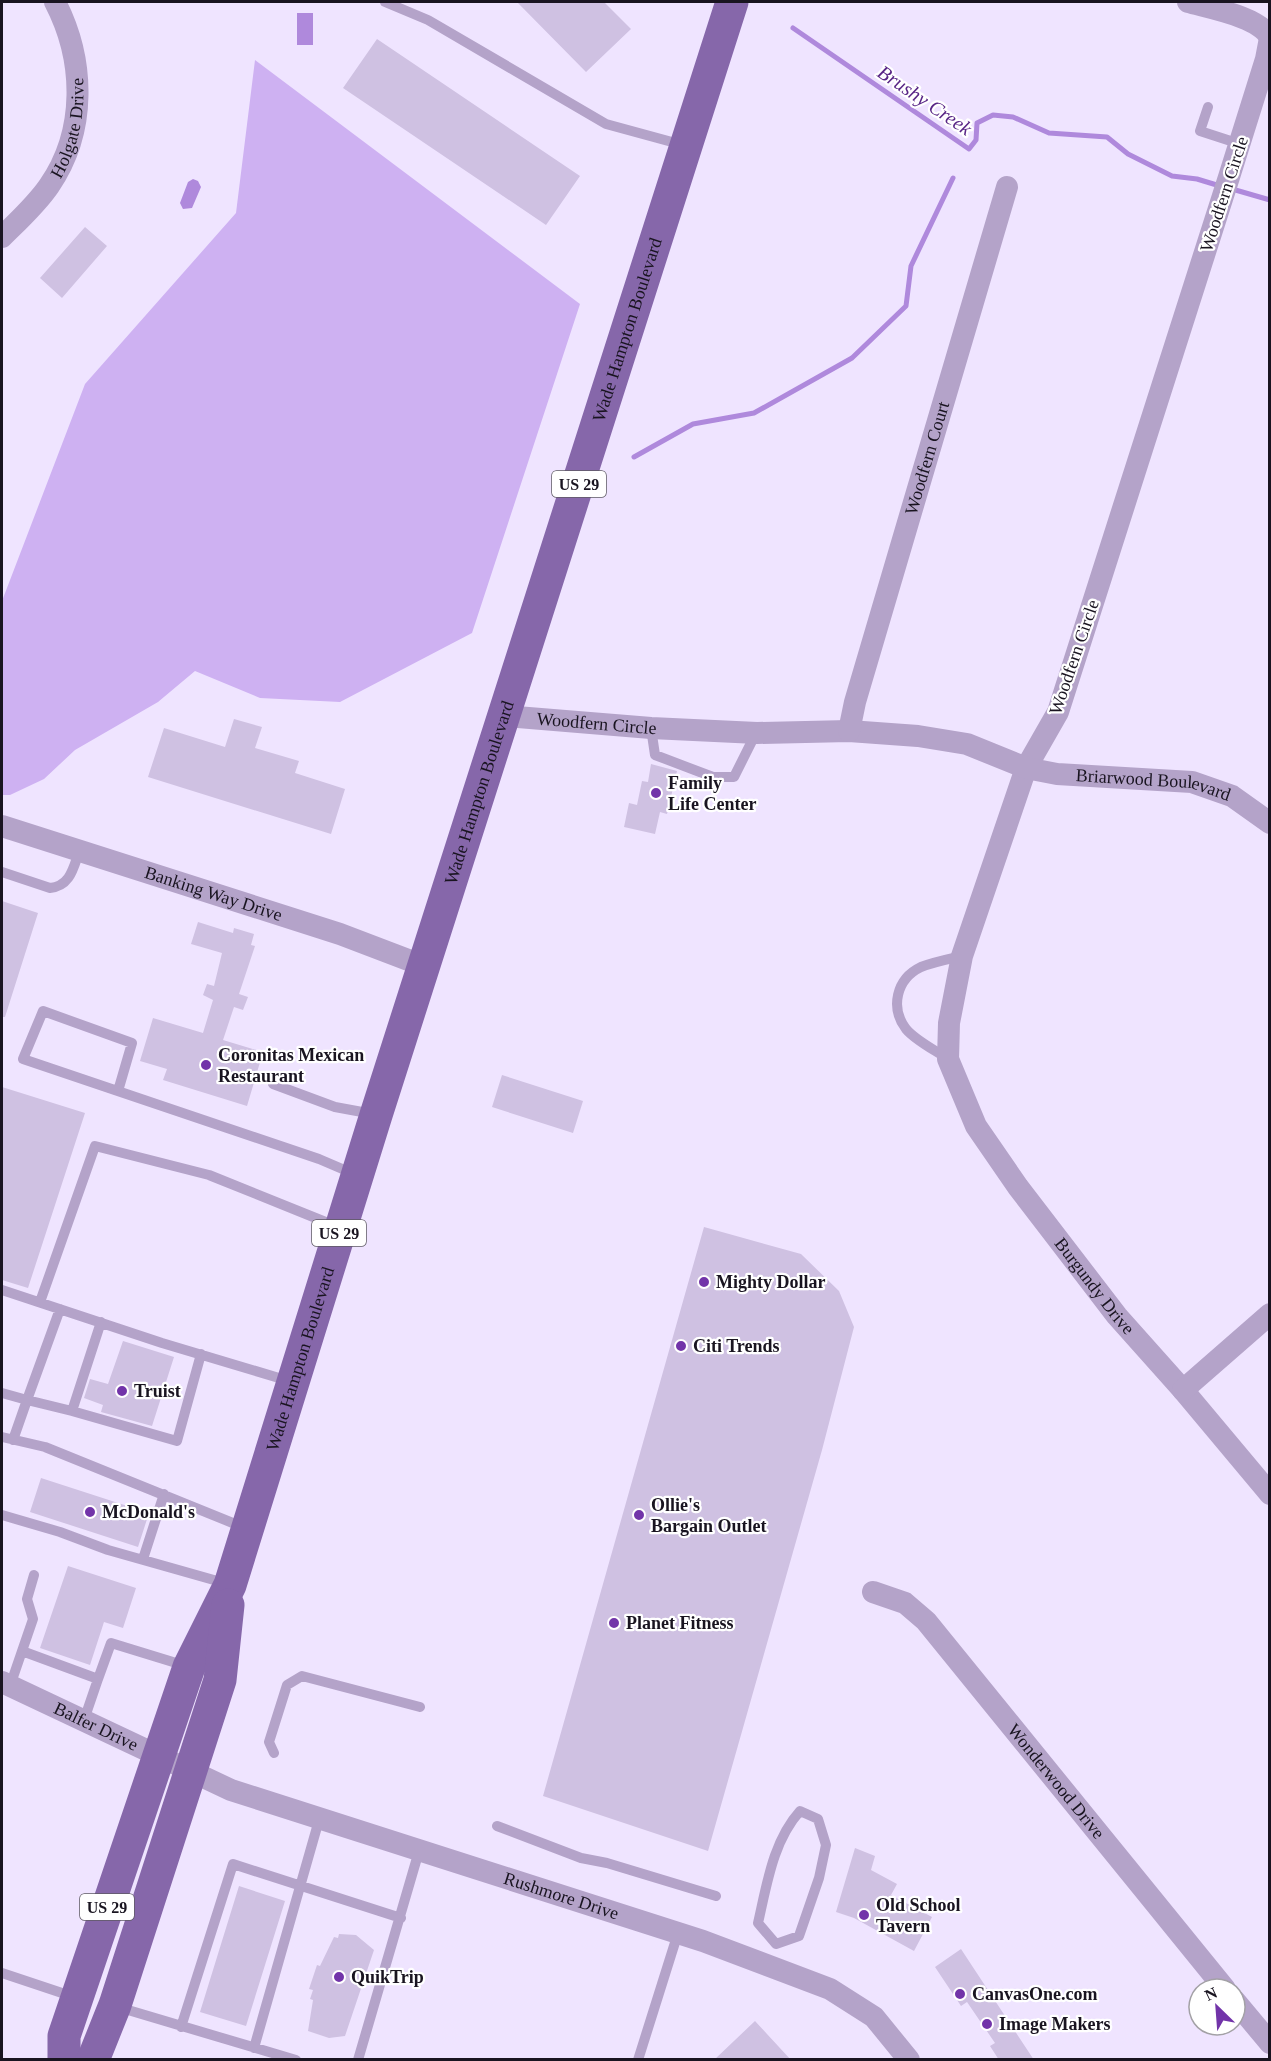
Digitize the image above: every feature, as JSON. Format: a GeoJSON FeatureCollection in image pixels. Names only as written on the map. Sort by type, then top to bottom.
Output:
{"type":"FeatureCollection","features":[{"type":"Feature","properties":{"kind":"main road","name":"Wade Hampton Boulevard"},"geometry":{"type":"LineString","coordinates":[[64,2060],[64,2036],[189,1667],[230,1585],[340,1228],[732,2]]}},
{"type":"Feature","properties":{"kind":"main road","name":"Wade Hampton Boulevard"},"geometry":{"type":"LineString","coordinates":[[93,2060],[115,2005],[220,1680],[230,1585]]}},
{"type":"Feature","properties":{"kind":"street","name":"Holgate Drive"},"geometry":{"type":"LineString","coordinates":[[2,237],[49,186],[71,139],[78,94],[75,57],[66,26],[55,2]]}},
{"type":"Feature","properties":{"kind":"street","name":"Woodfern Circle"},"geometry":{"type":"LineString","coordinates":[[505,716],[651,728],[757,733],[849,731],[918,735],[967,744],[1026,768],[1058,712],[1266,59],[1269,38],[1267,30],[1257,24],[1188,2]]}},
{"type":"Feature","properties":{"kind":"street","name":"Woodfern Court"},"geometry":{"type":"LineString","coordinates":[[849,731],[855,702],[1007,187]]}},
{"type":"Feature","properties":{"kind":"street","name":"Briarwood Boulevard"},"geometry":{"type":"LineString","coordinates":[[1026,768],[1057,774],[1192,782],[1232,796],[1269,823]]}},
{"type":"Feature","properties":{"kind":"street","name":"Burgundy Drive"},"geometry":{"type":"LineString","coordinates":[[1026,768],[962,956],[949,1023],[948,1059],[976,1126],[988,1147],[1117,1316],[1184,1390],[1269,1494]]}},
{"type":"Feature","properties":{"kind":"street","name":"Banking Way Drive"},"geometry":{"type":"LineString","coordinates":[[2,826],[340,934],[424,966]]}},
{"type":"Feature","properties":{"kind":"street"},"geometry":{"type":"LineString","coordinates":[[1184,1390],[1269,1314]]}},
{"type":"Feature","properties":{"kind":"street","name":"Wonderwood Drive"},"geometry":{"type":"LineString","coordinates":[[873,1592],[905,1602],[926,1621],[1215,1977]]}},
{"type":"Feature","properties":{"kind":"street","name":"Balfer Drive"},"geometry":{"type":"LineString","coordinates":[[6,1684],[190,1770]]}},
{"type":"Feature","properties":{"kind":"street","name":"Rushmore Drive"},"geometry":{"type":"LineString","coordinates":[[190,1770],[231,1790],[319,1820],[678,1933],[774,1955],[856,2005],[885,2027],[909,2060]]}},
{"type":"Feature","properties":{"kind":"street"},"geometry":{"type":"LineString","coordinates":[[1247,2016],[1269,2043]]}},
{"type":"Feature","properties":{"kind":"lane"},"geometry":{"type":"LineString","coordinates":[[385,2],[428,20],[606,124],[686,146]]}},
{"type":"Feature","properties":{"kind":"lane"},"geometry":{"type":"LineString","coordinates":[[1208,107],[1200,131],[1240,144]]}},
{"type":"Feature","properties":{"kind":"lane"},"geometry":{"type":"LineString","coordinates":[[651,728],[655,755],[713,777],[735,777],[757,733]]}},
{"type":"Feature","properties":{"kind":"lane"},"geometry":{"type":"LineString","coordinates":[[2,872],[50,888],[58,888],[69,880],[79,852]]}},
{"type":"Feature","properties":{"kind":"lane"},"geometry":{"type":"LineString","coordinates":[[948,1059],[907,1030],[898,1015],[895,999],[904,982],[920,968],[962,956]]}},
{"type":"Feature","properties":{"kind":"lane"},"geometry":{"type":"LineString","coordinates":[[118,1091],[132,1043],[43,1011],[23,1059],[319,1159],[357,1176]]}},
{"type":"Feature","properties":{"kind":"lane"},"geometry":{"type":"LineString","coordinates":[[273,1084],[335,1107],[376,1115]]}},
{"type":"Feature","properties":{"kind":"lane"},"geometry":{"type":"LineString","coordinates":[[40,1302],[95,1146],[209,1175],[340,1228]]}},
{"type":"Feature","properties":{"kind":"lane"},"geometry":{"type":"LineString","coordinates":[[2,1290],[292,1382]]}},
{"type":"Feature","properties":{"kind":"lane"},"geometry":{"type":"LineString","coordinates":[[13,1440],[60,1309]]}},
{"type":"Feature","properties":{"kind":"lane"},"geometry":{"type":"LineString","coordinates":[[72,1411],[101,1322]]}},
{"type":"Feature","properties":{"kind":"lane"},"geometry":{"type":"LineString","coordinates":[[2,1393],[177,1441],[201,1354]]}},
{"type":"Feature","properties":{"kind":"lane"},"geometry":{"type":"LineString","coordinates":[[2,1437],[45,1447],[247,1529]]}},
{"type":"Feature","properties":{"kind":"lane"},"geometry":{"type":"LineString","coordinates":[[143,1559],[164,1494]]}},
{"type":"Feature","properties":{"kind":"lane"},"geometry":{"type":"LineString","coordinates":[[2,1515],[230,1585]]}},
{"type":"Feature","properties":{"kind":"lane"},"geometry":{"type":"LineString","coordinates":[[6,1684],[22,1651],[33,1618],[27,1599],[34,1575]]}},
{"type":"Feature","properties":{"kind":"lane"},"geometry":{"type":"LineString","coordinates":[[84,1720],[111,1643],[189,1667]]}},
{"type":"Feature","properties":{"kind":"lane"},"geometry":{"type":"LineString","coordinates":[[22,1651],[98,1678]]}},
{"type":"Feature","properties":{"kind":"lane"},"geometry":{"type":"LineString","coordinates":[[274,1753],[269,1742],[287,1684],[302,1676],[420,1707]]}},
{"type":"Feature","properties":{"kind":"lane"},"geometry":{"type":"LineString","coordinates":[[800,1811],[818,1818],[826,1845],[819,1878],[799,1936],[774,1955],[758,1923],[770,1873],[786,1827],[800,1811]]}},
{"type":"Feature","properties":{"kind":"lane"},"geometry":{"type":"LineString","coordinates":[[254,2048],[319,1820]]}},
{"type":"Feature","properties":{"kind":"lane"},"geometry":{"type":"LineString","coordinates":[[497,1826],[581,1858],[607,1863],[716,1896]]}},
{"type":"Feature","properties":{"kind":"lane"},"geometry":{"type":"LineString","coordinates":[[358,2060],[419,1851]]}},
{"type":"Feature","properties":{"kind":"lane"},"geometry":{"type":"LineString","coordinates":[[181,2027],[233,1864],[401,1918]]}},
{"type":"Feature","properties":{"kind":"lane"},"geometry":{"type":"LineString","coordinates":[[638,2060],[678,1933]]}},
{"type":"Feature","properties":{"kind":"lane"},"geometry":{"type":"LineString","coordinates":[[2,1973],[77,1998]]}},
{"type":"Feature","properties":{"kind":"lane"},"geometry":{"type":"LineString","coordinates":[[115,2005],[181,2027],[296,2060]]}},
{"type":"Feature","properties":{"kind":"shaded area"},"geometry":{"type":"Polygon","coordinates":[[[297,13],[313,13],[313,45],[297,45],[297,13]]]}},
{"type":"Feature","properties":{"kind":"shaded area"},"geometry":{"type":"Polygon","coordinates":[[[255,60],[580,304],[472,633],[340,702],[260,698],[195,671],[158,702],[75,750],[44,779],[10,795],[2,795],[2,601],[85,384],[236,213],[255,60]]]}},
{"type":"Feature","properties":{"kind":"shaded area"},"geometry":{"type":"Polygon","coordinates":[[[193,179],[198,181],[201,187],[192,208],[183,209],[180,203],[188,182],[193,179]]]}},
{"type":"Feature","properties":{"kind":"building"},"geometry":{"type":"Polygon","coordinates":[[[517,2],[604,2],[631,29],[586,72],[517,2]]]}},
{"type":"Feature","properties":{"kind":"building"},"geometry":{"type":"Polygon","coordinates":[[[377,39],[580,176],[546,225],[343,88],[377,39]]]}},
{"type":"Feature","properties":{"kind":"building"},"geometry":{"type":"Polygon","coordinates":[[[85,227],[107,246],[62,298],[40,278],[85,227]]]}},
{"type":"Feature","properties":{"kind":"building"},"geometry":{"type":"Polygon","coordinates":[[[234,719],[262,727],[255,748],[299,761],[295,773],[345,789],[331,834],[148,777],[164,728],[225,747],[234,719]]]}},
{"type":"Feature","properties":{"kind":"building","name":"Family Life Center"},"geometry":{"type":"Polygon","coordinates":[[[651,764],[677,771],[667,814],[660,812],[655,834],[624,827],[629,803],[637,805],[642,781],[648,782],[651,764]]]}},
{"type":"Feature","properties":{"kind":"building"},"geometry":{"type":"Polygon","coordinates":[[[2,901],[38,913],[5,1017],[2,1017],[2,901]]]}},
{"type":"Feature","properties":{"kind":"building","name":"Coronitas Mexican Restaurant"},"geometry":{"type":"Polygon","coordinates":[[[198,922],[233,933],[234,928],[254,934],[251,945],[255,946],[239,994],[248,997],[243,1010],[234,1007],[223,1040],[263,1052],[247,1106],[163,1080],[167,1069],[140,1061],[153,1018],[203,1033],[213,1000],[203,995],[207,984],[214,986],[222,953],[191,944],[198,922]]]}},
{"type":"Feature","properties":{"kind":"building"},"geometry":{"type":"Polygon","coordinates":[[[502,1075],[583,1101],[573,1133],[492,1107],[502,1075]]]}},
{"type":"Feature","properties":{"kind":"building"},"geometry":{"type":"Polygon","coordinates":[[[2,1087],[85,1113],[28,1288],[2,1280],[2,1087]]]}},
{"type":"Feature","properties":{"kind":"building"},"geometry":{"type":"Polygon","coordinates":[[[704,1227],[801,1254],[839,1291],[854,1327],[822,1450],[708,1851],[543,1796],[704,1227]]]}},
{"type":"Feature","properties":{"kind":"building","name":"Truist"},"geometry":{"type":"Polygon","coordinates":[[[123,1341],[174,1357],[152,1426],[101,1412],[103,1405],[84,1398],[90,1379],[108,1384],[123,1341]]]}},
{"type":"Feature","properties":{"kind":"building","name":"McDonald's"},"geometry":{"type":"Polygon","coordinates":[[[41,1478],[149,1513],[138,1547],[30,1512],[41,1478]]]}},
{"type":"Feature","properties":{"kind":"building"},"geometry":{"type":"Polygon","coordinates":[[[68,1566],[136,1588],[123,1628],[104,1622],[90,1665],[40,1648],[68,1566]]]}},
{"type":"Feature","properties":{"kind":"building"},"geometry":{"type":"Polygon","coordinates":[[[855,1848],[875,1856],[871,1870],[897,1884],[891,1895],[932,1917],[914,1951],[854,1918],[836,1912],[855,1848]]]}},
{"type":"Feature","properties":{"kind":"building"},"geometry":{"type":"Polygon","coordinates":[[[239,1886],[285,1901],[246,2026],[200,2012],[239,1886]]]}},
{"type":"Feature","properties":{"kind":"building","name":"QuikTrip"},"geometry":{"type":"Polygon","coordinates":[[[339,1934],[356,1935],[374,1950],[345,2036],[329,2038],[308,2031],[313,2000],[310,1999],[313,1990],[309,1989],[317,1965],[320,1966],[334,1937],[338,1938],[339,1934]]]}},
{"type":"Feature","properties":{"kind":"building"},"geometry":{"type":"Polygon","coordinates":[[[961,1949],[1034,2060],[999,2060],[990,2046],[995,2043],[967,2002],[961,2006],[935,1967],[961,1949]]]}},
{"type":"Feature","properties":{"kind":"building"},"geometry":{"type":"Polygon","coordinates":[[[755,2021],[791,2060],[714,2060],[755,2021]]]}},
{"type":"Feature","properties":{"kind":"waterway","name":"Brushy Creek"},"geometry":{"type":"LineString","coordinates":[[793,28],[969,149],[976,140],[977,123],[993,115],[1013,117],[1049,133],[1107,137],[1128,154],[1172,176],[1197,179],[1220,186]]}},
{"type":"Feature","properties":{"kind":"waterway"},"geometry":{"type":"LineString","coordinates":[[634,457],[693,424],[754,413],[852,358],[906,306],[911,266],[953,178]]}},
{"type":"Feature","properties":{"kind":"waterway","name":"Brushy Creek"},"geometry":{"type":"LineString","coordinates":[[1232,189],[1270,200]]}},
{"type":"Feature","properties":{"kind":"place","name":"Family Life Center"},"geometry":{"type":"Point","coordinates":[656,793]}},
{"type":"Feature","properties":{"kind":"place","name":"Coronitas Mexican Restaurant"},"geometry":{"type":"Point","coordinates":[206,1065]}},
{"type":"Feature","properties":{"kind":"place","name":"Mighty Dollar"},"geometry":{"type":"Point","coordinates":[704,1282]}},
{"type":"Feature","properties":{"kind":"place","name":"Citi Trends"},"geometry":{"type":"Point","coordinates":[681,1346]}},
{"type":"Feature","properties":{"kind":"place","name":"Truist"},"geometry":{"type":"Point","coordinates":[122,1391]}},
{"type":"Feature","properties":{"kind":"place","name":"McDonald's"},"geometry":{"type":"Point","coordinates":[90,1512]}},
{"type":"Feature","properties":{"kind":"place","name":"Ollie's Bargain Outlet"},"geometry":{"type":"Point","coordinates":[639,1515]}},
{"type":"Feature","properties":{"kind":"place","name":"Planet Fitness"},"geometry":{"type":"Point","coordinates":[614,1623]}},
{"type":"Feature","properties":{"kind":"place","name":"Old School Tavern"},"geometry":{"type":"Point","coordinates":[864,1915]}},
{"type":"Feature","properties":{"kind":"place","name":"QuikTrip"},"geometry":{"type":"Point","coordinates":[339,1977]}},
{"type":"Feature","properties":{"kind":"place","name":"CanvasOne.com"},"geometry":{"type":"Point","coordinates":[960,1994]}},
{"type":"Feature","properties":{"kind":"place","name":"Image Makers"},"geometry":{"type":"Point","coordinates":[987,2024]}}]}
